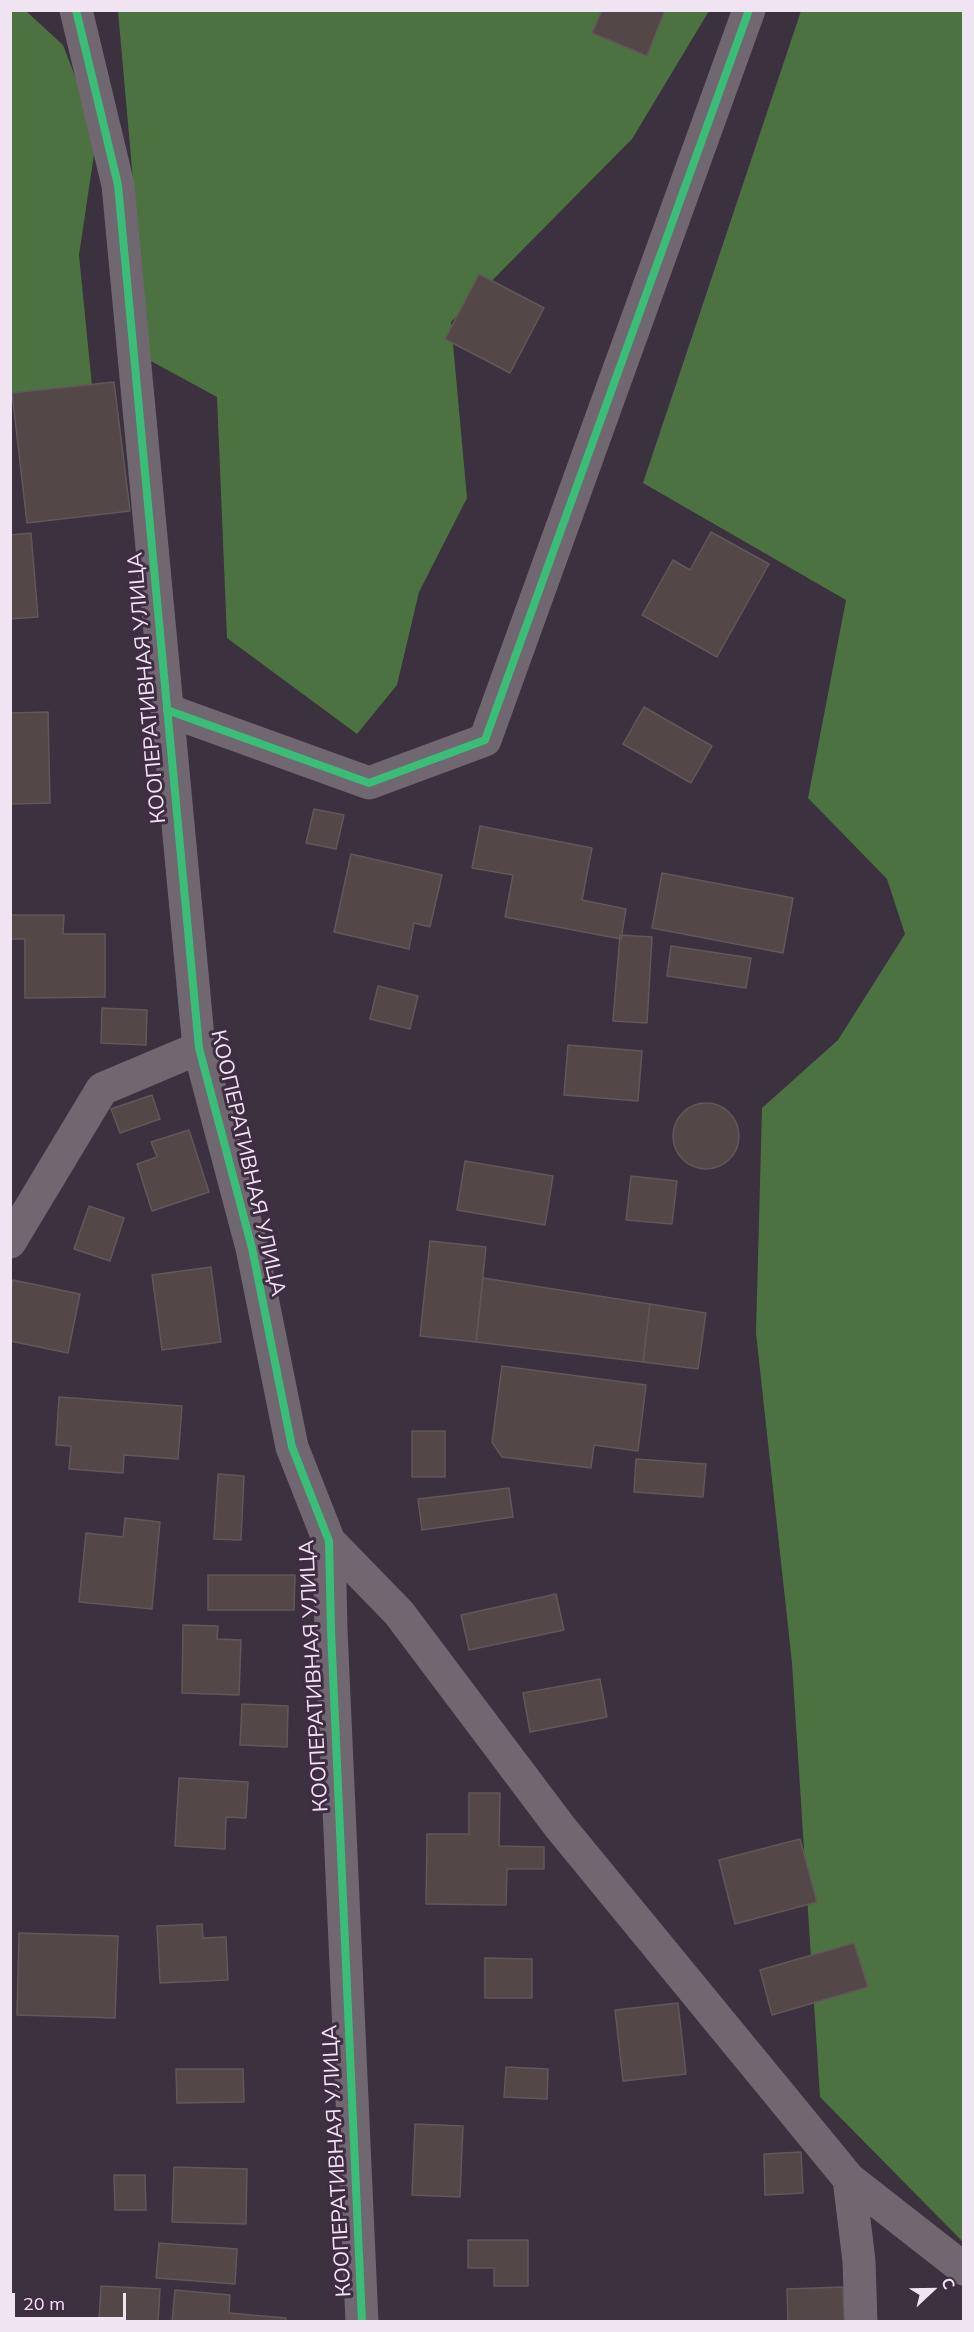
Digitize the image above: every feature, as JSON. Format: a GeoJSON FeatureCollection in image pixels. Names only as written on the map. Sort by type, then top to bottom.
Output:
{"type":"FeatureCollection","features":[{"type":"Feature","properties":{"kind":"street","name":"КООПЕРАТИВНАЯ УЛИЦА"},"geometry":{"type":"LineString","coordinates":[[76,10],[118,185],[199,1048],[252,1248],[292,1447],[329,1541],[331,1642],[362,2322]]}},
{"type":"Feature","properties":{"kind":"street"},"geometry":{"type":"LineString","coordinates":[[167,710],[369,783],[485,740],[749,10]]}},
{"type":"Feature","properties":{"kind":"street"},"geometry":{"type":"LineString","coordinates":[[10,1242],[102,1089],[199,1048]]}},
{"type":"Feature","properties":{"kind":"street"},"geometry":{"type":"LineString","coordinates":[[329,1541],[399,1613],[560,1827],[849,2179],[963,2269]]}},
{"type":"Feature","properties":{"kind":"street"},"geometry":{"type":"LineString","coordinates":[[849,2179],[859,2261],[861,2322]]}},
{"type":"Feature","properties":{"kind":"green space"},"geometry":{"type":"Polygon","coordinates":[[[10,11],[26,11],[63,45],[97,134],[79,255],[92,386],[11,398],[10,11]]]}},
{"type":"Feature","properties":{"kind":"green space"},"geometry":{"type":"Polygon","coordinates":[[[118,11],[709,11],[632,139],[451,322],[467,498],[419,592],[397,685],[357,734],[227,638],[217,397],[149,360],[118,11]]]}},
{"type":"Feature","properties":{"kind":"green space"},"geometry":{"type":"Polygon","coordinates":[[[801,11],[963,11],[963,2242],[820,2097],[792,1663],[756,1333],[762,1108],[838,1040],[905,934],[887,879],[808,798],[846,600],[643,483],[801,11]]]}},
{"type":"Feature","properties":{"kind":"building"},"geometry":{"type":"Polygon","coordinates":[[[602,10],[665,10],[647,56],[592,33],[602,10]]]}},
{"type":"Feature","properties":{"kind":"building"},"geometry":{"type":"Polygon","coordinates":[[[479,274],[544,308],[510,373],[445,339],[479,274]]]}},
{"type":"Feature","properties":{"kind":"building"},"geometry":{"type":"Polygon","coordinates":[[[114,382],[130,511],[27,523],[12,393],[114,382]]]}},
{"type":"Feature","properties":{"kind":"building"},"geometry":{"type":"Polygon","coordinates":[[[711,532],[769,564],[717,657],[642,615],[673,560],[690,570],[711,532]]]}},
{"type":"Feature","properties":{"kind":"building"},"geometry":{"type":"Polygon","coordinates":[[[31,533],[38,617],[10,619],[10,535],[31,533]]]}},
{"type":"Feature","properties":{"kind":"building"},"geometry":{"type":"Polygon","coordinates":[[[644,707],[712,746],[691,783],[623,744],[644,707]]]}},
{"type":"Feature","properties":{"kind":"building"},"geometry":{"type":"Polygon","coordinates":[[[48,712],[50,803],[10,804],[10,713],[48,712]]]}},
{"type":"Feature","properties":{"kind":"building"},"geometry":{"type":"Polygon","coordinates":[[[314,809],[344,815],[336,849],[306,843],[314,809]]]}},
{"type":"Feature","properties":{"kind":"building"},"geometry":{"type":"Polygon","coordinates":[[[480,826],[592,848],[582,900],[626,909],[621,939],[505,917],[513,875],[472,868],[480,826]]]}},
{"type":"Feature","properties":{"kind":"building"},"geometry":{"type":"Polygon","coordinates":[[[351,854],[442,875],[430,927],[414,923],[409,949],[334,932],[351,854]]]}},
{"type":"Feature","properties":{"kind":"building"},"geometry":{"type":"Polygon","coordinates":[[[662,873],[793,898],[783,953],[652,928],[662,873]]]}},
{"type":"Feature","properties":{"kind":"building"},"geometry":{"type":"Polygon","coordinates":[[[10,915],[64,915],[63,934],[105,934],[105,997],[25,998],[25,939],[10,939],[10,915]]]}},
{"type":"Feature","properties":{"kind":"building"},"geometry":{"type":"Polygon","coordinates":[[[620,935],[652,937],[647,1023],[613,1021],[620,935]]]}},
{"type":"Feature","properties":{"kind":"building"},"geometry":{"type":"Polygon","coordinates":[[[671,946],[751,958],[746,988],[667,976],[671,946]]]}},
{"type":"Feature","properties":{"kind":"building"},"geometry":{"type":"Polygon","coordinates":[[[378,986],[418,996],[410,1029],[370,1019],[378,986]]]}},
{"type":"Feature","properties":{"kind":"building"},"geometry":{"type":"Polygon","coordinates":[[[102,1008],[147,1010],[146,1045],[101,1043],[102,1008]]]}},
{"type":"Feature","properties":{"kind":"building"},"geometry":{"type":"Polygon","coordinates":[[[568,1045],[642,1051],[638,1101],[564,1095],[568,1045]]]}},
{"type":"Feature","properties":{"kind":"building"},"geometry":{"type":"Polygon","coordinates":[[[152,1095],[160,1119],[120,1133],[111,1109],[152,1095]]]}},
{"type":"Feature","properties":{"kind":"building"},"geometry":{"type":"Polygon","coordinates":[[[700,1103],[712,1103],[724,1108],[734,1118],[739,1136],[737,1149],[724,1164],[712,1169],[700,1169],[688,1164],[678,1154],[673,1142],[673,1130],[678,1118],[688,1108],[700,1103]]]}},
{"type":"Feature","properties":{"kind":"building"},"geometry":{"type":"Polygon","coordinates":[[[189,1130],[209,1192],[152,1211],[137,1164],[157,1157],[151,1142],[189,1130]]]}},
{"type":"Feature","properties":{"kind":"building"},"geometry":{"type":"Polygon","coordinates":[[[465,1161],[553,1176],[545,1225],[457,1210],[465,1161]]]}},
{"type":"Feature","properties":{"kind":"building"},"geometry":{"type":"Polygon","coordinates":[[[631,1176],[677,1181],[672,1224],[626,1220],[631,1176]]]}},
{"type":"Feature","properties":{"kind":"building"},"geometry":{"type":"Polygon","coordinates":[[[89,1206],[124,1218],[110,1261],[74,1249],[89,1206]]]}},
{"type":"Feature","properties":{"kind":"building"},"geometry":{"type":"Polygon","coordinates":[[[430,1241],[486,1247],[476,1342],[420,1336],[430,1241]]]}},
{"type":"Feature","properties":{"kind":"building"},"geometry":{"type":"Polygon","coordinates":[[[211,1267],[221,1342],[162,1350],[152,1275],[211,1267]]]}},
{"type":"Feature","properties":{"kind":"building"},"geometry":{"type":"Polygon","coordinates":[[[483,1278],[650,1304],[643,1362],[476,1342],[483,1278]]]}},
{"type":"Feature","properties":{"kind":"building"},"geometry":{"type":"Polygon","coordinates":[[[13,1280],[80,1294],[68,1353],[10,1341],[10,1294],[13,1280]]]}},
{"type":"Feature","properties":{"kind":"building"},"geometry":{"type":"Polygon","coordinates":[[[650,1304],[706,1313],[698,1369],[643,1362],[650,1304]]]}},
{"type":"Feature","properties":{"kind":"building"},"geometry":{"type":"Polygon","coordinates":[[[502,1366],[646,1385],[638,1451],[594,1445],[591,1468],[502,1457],[492,1442],[502,1366]]]}},
{"type":"Feature","properties":{"kind":"building"},"geometry":{"type":"Polygon","coordinates":[[[59,1397],[182,1406],[178,1459],[124,1455],[123,1473],[69,1469],[71,1446],[56,1445],[59,1397]]]}},
{"type":"Feature","properties":{"kind":"building"},"geometry":{"type":"Polygon","coordinates":[[[412,1431],[445,1431],[445,1477],[412,1477],[412,1431]]]}},
{"type":"Feature","properties":{"kind":"building"},"geometry":{"type":"Polygon","coordinates":[[[636,1459],[706,1464],[703,1497],[634,1492],[636,1459]]]}},
{"type":"Feature","properties":{"kind":"building"},"geometry":{"type":"Polygon","coordinates":[[[218,1474],[244,1476],[241,1540],[214,1539],[218,1474]]]}},
{"type":"Feature","properties":{"kind":"building"},"geometry":{"type":"Polygon","coordinates":[[[509,1488],[513,1517],[422,1530],[418,1499],[509,1488]]]}},
{"type":"Feature","properties":{"kind":"building"},"geometry":{"type":"Polygon","coordinates":[[[125,1518],[160,1522],[152,1609],[79,1602],[86,1533],[123,1537],[125,1518]]]}},
{"type":"Feature","properties":{"kind":"building"},"geometry":{"type":"Polygon","coordinates":[[[208,1575],[295,1575],[294,1610],[208,1610],[208,1575]]]}},
{"type":"Feature","properties":{"kind":"building"},"geometry":{"type":"Polygon","coordinates":[[[556,1594],[564,1630],[469,1650],[461,1615],[556,1594]]]}},
{"type":"Feature","properties":{"kind":"building"},"geometry":{"type":"Polygon","coordinates":[[[183,1625],[218,1626],[217,1639],[241,1640],[239,1695],[182,1693],[183,1625]]]}},
{"type":"Feature","properties":{"kind":"building"},"geometry":{"type":"Polygon","coordinates":[[[600,1679],[607,1717],[530,1732],[523,1693],[600,1679]]]}},
{"type":"Feature","properties":{"kind":"building"},"geometry":{"type":"Polygon","coordinates":[[[242,1704],[288,1706],[287,1747],[240,1745],[242,1704]]]}},
{"type":"Feature","properties":{"kind":"building"},"geometry":{"type":"Polygon","coordinates":[[[179,1778],[248,1782],[246,1818],[226,1817],[225,1849],[175,1846],[179,1778]]]}},
{"type":"Feature","properties":{"kind":"building"},"geometry":{"type":"Polygon","coordinates":[[[469,1793],[500,1793],[499,1846],[544,1847],[544,1869],[507,1869],[506,1905],[426,1904],[427,1834],[469,1834],[469,1793]]]}},
{"type":"Feature","properties":{"kind":"building"},"geometry":{"type":"Polygon","coordinates":[[[800,1839],[817,1902],[735,1924],[719,1860],[800,1839]]]}},
{"type":"Feature","properties":{"kind":"building"},"geometry":{"type":"Polygon","coordinates":[[[202,1924],[203,1938],[226,1937],[228,1980],[160,1983],[157,1926],[202,1924]]]}},
{"type":"Feature","properties":{"kind":"building"},"geometry":{"type":"Polygon","coordinates":[[[19,1933],[118,1936],[115,2018],[17,2015],[19,1933]]]}},
{"type":"Feature","properties":{"kind":"building"},"geometry":{"type":"Polygon","coordinates":[[[854,1943],[868,1987],[772,2015],[760,1970],[854,1943]]]}},
{"type":"Feature","properties":{"kind":"building"},"geometry":{"type":"Polygon","coordinates":[[[485,1958],[532,1959],[532,1998],[485,1998],[485,1958]]]}},
{"type":"Feature","properties":{"kind":"building"},"geometry":{"type":"Polygon","coordinates":[[[678,2003],[686,2074],[623,2081],[615,2010],[678,2003]]]}},
{"type":"Feature","properties":{"kind":"building"},"geometry":{"type":"Polygon","coordinates":[[[506,2067],[548,2069],[547,2099],[504,2097],[506,2067]]]}},
{"type":"Feature","properties":{"kind":"building"},"geometry":{"type":"Polygon","coordinates":[[[176,2069],[243,2069],[244,2102],[177,2103],[176,2069]]]}},
{"type":"Feature","properties":{"kind":"building"},"geometry":{"type":"Polygon","coordinates":[[[415,2124],[463,2126],[460,2197],[412,2195],[415,2124]]]}},
{"type":"Feature","properties":{"kind":"building"},"geometry":{"type":"Polygon","coordinates":[[[801,2152],[803,2193],[765,2195],[764,2154],[801,2152]]]}},
{"type":"Feature","properties":{"kind":"building"},"geometry":{"type":"Polygon","coordinates":[[[174,2167],[247,2169],[246,2224],[172,2222],[174,2167]]]}},
{"type":"Feature","properties":{"kind":"building"},"geometry":{"type":"Polygon","coordinates":[[[114,2175],[145,2175],[146,2210],[115,2210],[114,2175]]]}},
{"type":"Feature","properties":{"kind":"building"},"geometry":{"type":"Polygon","coordinates":[[[468,2240],[528,2240],[528,2286],[494,2286],[494,2268],[468,2268],[468,2240]]]}},
{"type":"Feature","properties":{"kind":"building"},"geometry":{"type":"Polygon","coordinates":[[[159,2243],[237,2249],[235,2284],[156,2278],[159,2243]]]}},
{"type":"Feature","properties":{"kind":"building"},"geometry":{"type":"Polygon","coordinates":[[[101,2286],[160,2289],[158,2322],[99,2322],[101,2286]]]}},
{"type":"Feature","properties":{"kind":"building"},"geometry":{"type":"Polygon","coordinates":[[[843,2287],[844,2322],[788,2322],[787,2289],[843,2287]]]}},
{"type":"Feature","properties":{"kind":"building"},"geometry":{"type":"Polygon","coordinates":[[[175,2290],[230,2295],[229,2313],[286,2318],[286,2322],[172,2322],[175,2290]]]}},
{"type":"Feature","properties":{"kind":"cycle path"},"geometry":{"type":"LineString","coordinates":[[76,10],[118,185],[199,1048],[252,1248],[292,1447],[329,1541],[362,2322]]}},
{"type":"Feature","properties":{"kind":"cycle path"},"geometry":{"type":"LineString","coordinates":[[167,710],[369,783],[485,740],[749,10]]}}]}
